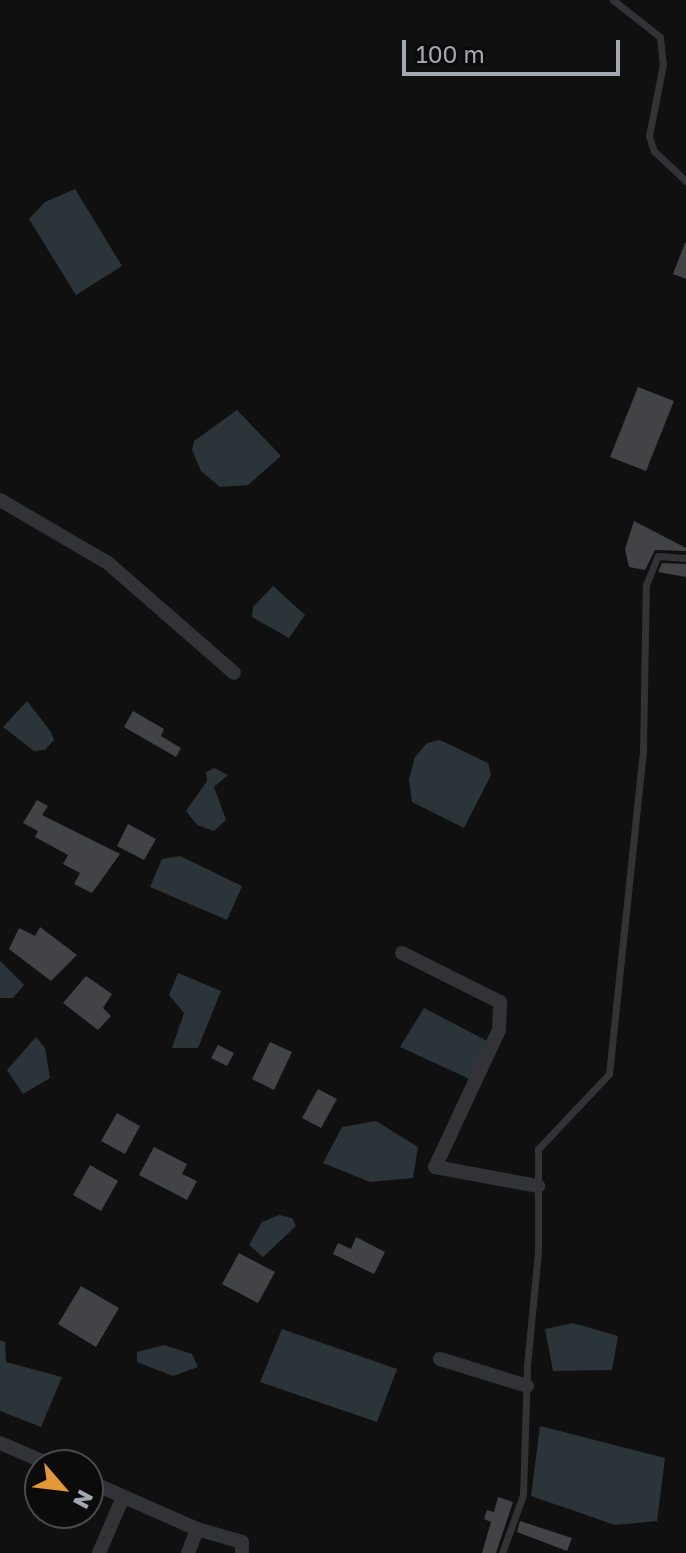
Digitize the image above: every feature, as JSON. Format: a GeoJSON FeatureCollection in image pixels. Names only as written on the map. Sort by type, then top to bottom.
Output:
{"type":"FeatureCollection","features":[{"type":"Feature","properties":{"kind":"street"},"geometry":{"type":"LineString","coordinates":[[0,500],[108,563],[234,673]]}},
{"type":"Feature","properties":{"kind":"street"},"geometry":{"type":"LineString","coordinates":[[402,953],[500,1002],[499,1030],[435,1167],[538,1186]]}},
{"type":"Feature","properties":{"kind":"street"},"geometry":{"type":"LineString","coordinates":[[440,1359],[527,1386]]}},
{"type":"Feature","properties":{"kind":"street"},"geometry":{"type":"LineString","coordinates":[[0,1443],[24,1453]]}},
{"type":"Feature","properties":{"kind":"street"},"geometry":{"type":"LineString","coordinates":[[104,1488],[197,1529],[242,1542],[242,1553]]}},
{"type":"Feature","properties":{"kind":"street"},"geometry":{"type":"LineString","coordinates":[[99,1553],[123,1497]]}},
{"type":"Feature","properties":{"kind":"street"},"geometry":{"type":"LineString","coordinates":[[188,1553],[197,1529]]}},
{"type":"Feature","properties":{"kind":"lane"},"geometry":{"type":"LineString","coordinates":[[613,0],[660,37],[663,64],[649,136],[654,151],[686,181]]}},
{"type":"Feature","properties":{"kind":"lane"},"geometry":{"type":"LineString","coordinates":[[502,1553],[523,1495],[538,1149],[609,1074],[643,750],[646,585],[658,556],[686,558]]}},
{"type":"Feature","properties":{"kind":"shaded area"},"geometry":{"type":"Polygon","coordinates":[[[75,189],[122,266],[76,295],[29,219],[45,202],[75,189]]]}},
{"type":"Feature","properties":{"kind":"shaded area"},"geometry":{"type":"Polygon","coordinates":[[[237,410],[281,456],[248,485],[220,487],[201,471],[192,450],[194,441],[237,410]]]}},
{"type":"Feature","properties":{"kind":"shaded area"},"geometry":{"type":"Polygon","coordinates":[[[273,586],[305,615],[289,638],[252,617],[253,607],[273,586]]]}},
{"type":"Feature","properties":{"kind":"shaded area"},"geometry":{"type":"Polygon","coordinates":[[[27,701],[54,740],[45,750],[34,751],[3,727],[27,701]]]}},
{"type":"Feature","properties":{"kind":"shaded area"},"geometry":{"type":"Polygon","coordinates":[[[440,740],[488,763],[491,775],[464,828],[412,802],[409,779],[415,757],[427,743],[440,740]]]}},
{"type":"Feature","properties":{"kind":"shaded area"},"geometry":{"type":"Polygon","coordinates":[[[214,768],[228,775],[214,787],[226,820],[214,831],[197,825],[186,811],[207,781],[206,772],[214,768]]]}},
{"type":"Feature","properties":{"kind":"shaded area"},"geometry":{"type":"Polygon","coordinates":[[[180,856],[242,886],[227,920],[150,887],[162,859],[180,856]]]}},
{"type":"Feature","properties":{"kind":"shaded area"},"geometry":{"type":"Polygon","coordinates":[[[0,961],[24,985],[13,998],[0,998],[0,961]]]}},
{"type":"Feature","properties":{"kind":"shaded area"},"geometry":{"type":"Polygon","coordinates":[[[178,973],[221,991],[198,1048],[172,1048],[184,1013],[169,995],[178,973]]]}},
{"type":"Feature","properties":{"kind":"shaded area"},"geometry":{"type":"Polygon","coordinates":[[[424,1008],[493,1044],[476,1082],[400,1047],[424,1008]]]}},
{"type":"Feature","properties":{"kind":"shaded area"},"geometry":{"type":"Polygon","coordinates":[[[36,1037],[45,1048],[50,1078],[23,1094],[7,1070],[36,1037]]]}},
{"type":"Feature","properties":{"kind":"shaded area"},"geometry":{"type":"Polygon","coordinates":[[[376,1121],[418,1147],[413,1178],[370,1182],[323,1163],[342,1127],[376,1121]]]}},
{"type":"Feature","properties":{"kind":"shaded area"},"geometry":{"type":"Polygon","coordinates":[[[279,1215],[292,1218],[296,1226],[263,1257],[249,1245],[262,1222],[279,1215]]]}},
{"type":"Feature","properties":{"kind":"shaded area"},"geometry":{"type":"Polygon","coordinates":[[[573,1323],[618,1336],[612,1370],[553,1371],[545,1329],[573,1323]]]}},
{"type":"Feature","properties":{"kind":"shaded area"},"geometry":{"type":"Polygon","coordinates":[[[282,1329],[397,1369],[377,1422],[260,1382],[282,1329]]]}},
{"type":"Feature","properties":{"kind":"shaded area"},"geometry":{"type":"Polygon","coordinates":[[[0,1340],[5,1342],[6,1362],[62,1377],[41,1427],[0,1411],[0,1340]]]}},
{"type":"Feature","properties":{"kind":"shaded area"},"geometry":{"type":"Polygon","coordinates":[[[164,1345],[192,1354],[198,1367],[173,1376],[137,1362],[137,1352],[164,1345]]]}},
{"type":"Feature","properties":{"kind":"shaded area"},"geometry":{"type":"Polygon","coordinates":[[[540,1426],[665,1458],[657,1521],[615,1525],[531,1496],[540,1426]]]}},
{"type":"Feature","properties":{"kind":"building"},"geometry":{"type":"Polygon","coordinates":[[[686,243],[686,279],[673,274],[686,243]]]}},
{"type":"Feature","properties":{"kind":"building"},"geometry":{"type":"Polygon","coordinates":[[[638,387],[674,401],[646,471],[610,457],[638,387]]]}},
{"type":"Feature","properties":{"kind":"building"},"geometry":{"type":"Polygon","coordinates":[[[634,521],[686,548],[686,551],[655,550],[645,570],[629,567],[625,549],[634,521]]]}},
{"type":"Feature","properties":{"kind":"building"},"geometry":{"type":"Polygon","coordinates":[[[662,563],[686,564],[686,577],[658,572],[662,563]]]}},
{"type":"Feature","properties":{"kind":"building"},"geometry":{"type":"Polygon","coordinates":[[[133,711],[164,729],[161,736],[181,748],[176,757],[124,727],[133,711]]]}},
{"type":"Feature","properties":{"kind":"building"},"geometry":{"type":"Polygon","coordinates":[[[37,800],[48,806],[42,815],[120,854],[92,893],[74,884],[80,873],[63,864],[68,855],[35,837],[38,831],[23,823],[37,800]]]}},
{"type":"Feature","properties":{"kind":"building"},"geometry":{"type":"Polygon","coordinates":[[[128,824],[156,839],[144,860],[117,846],[128,824]]]}},
{"type":"Feature","properties":{"kind":"building"},"geometry":{"type":"Polygon","coordinates":[[[40,927],[77,955],[51,981],[9,949],[19,928],[35,936],[40,927]]]}},
{"type":"Feature","properties":{"kind":"building"},"geometry":{"type":"Polygon","coordinates":[[[86,976],[112,994],[103,1008],[111,1016],[98,1030],[63,1003],[86,976]]]}},
{"type":"Feature","properties":{"kind":"building"},"geometry":{"type":"Polygon","coordinates":[[[270,1042],[292,1052],[274,1090],[252,1079],[270,1042]]]}},
{"type":"Feature","properties":{"kind":"building"},"geometry":{"type":"Polygon","coordinates":[[[218,1045],[234,1053],[227,1066],[211,1058],[218,1045]]]}},
{"type":"Feature","properties":{"kind":"building"},"geometry":{"type":"Polygon","coordinates":[[[318,1089],[337,1099],[321,1128],[302,1118],[318,1089]]]}},
{"type":"Feature","properties":{"kind":"building"},"geometry":{"type":"Polygon","coordinates":[[[117,1113],[140,1126],[125,1154],[101,1141],[117,1113]]]}},
{"type":"Feature","properties":{"kind":"building"},"geometry":{"type":"Polygon","coordinates":[[[154,1147],[187,1164],[182,1174],[197,1181],[187,1200],[139,1175],[154,1147]]]}},
{"type":"Feature","properties":{"kind":"building"},"geometry":{"type":"Polygon","coordinates":[[[90,1165],[118,1181],[101,1211],[73,1195],[90,1165]]]}},
{"type":"Feature","properties":{"kind":"building"},"geometry":{"type":"Polygon","coordinates":[[[356,1237],[385,1252],[374,1274],[333,1254],[338,1243],[351,1249],[356,1237]]]}},
{"type":"Feature","properties":{"kind":"building"},"geometry":{"type":"Polygon","coordinates":[[[239,1253],[275,1272],[258,1303],[222,1284],[239,1253]]]}},
{"type":"Feature","properties":{"kind":"building"},"geometry":{"type":"Polygon","coordinates":[[[81,1286],[119,1308],[96,1347],[58,1324],[81,1286]]]}},
{"type":"Feature","properties":{"kind":"building"},"geometry":{"type":"Polygon","coordinates":[[[498,1497],[513,1502],[496,1553],[482,1553],[491,1522],[484,1519],[487,1510],[494,1512],[498,1497]]]}},
{"type":"Feature","properties":{"kind":"building"},"geometry":{"type":"Polygon","coordinates":[[[520,1521],[572,1538],[567,1551],[517,1532],[520,1521]]]}}]}
